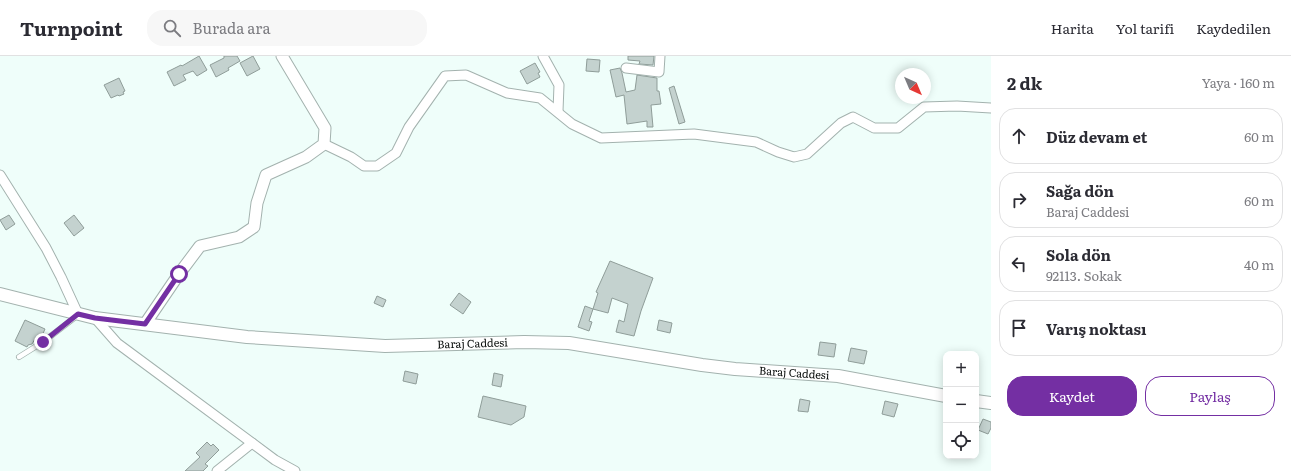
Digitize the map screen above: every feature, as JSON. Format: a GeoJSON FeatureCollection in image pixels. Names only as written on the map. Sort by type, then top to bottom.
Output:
{"type":"FeatureCollection","features":[{"type":"Feature","properties":{"kind":"main road","name":"Baraj Caddesi"},"geometry":{"type":"LineString","coordinates":[[0,294],[95,318],[248,337],[359,346],[524,342],[569,343],[702,365],[735,369],[838,376],[943,395]]}},
{"type":"Feature","properties":{"kind":"main road"},"geometry":{"type":"LineString","coordinates":[[979,401],[991,403]]}},
{"type":"Feature","properties":{"kind":"street"},"geometry":{"type":"LineString","coordinates":[[282,56],[325,128],[324,144]]}},
{"type":"Feature","properties":{"kind":"street"},"geometry":{"type":"LineString","coordinates":[[543,56],[559,85],[558,111]]}},
{"type":"Feature","properties":{"kind":"street"},"geometry":{"type":"LineString","coordinates":[[626,68],[659,72],[660,56]]}},
{"type":"Feature","properties":{"kind":"street"},"geometry":{"type":"LineString","coordinates":[[324,144],[351,157],[364,166],[377,166],[396,153],[409,127],[445,76],[466,75],[507,93],[540,98],[558,111],[572,124],[601,138],[694,134],[756,142],[778,152],[794,157],[806,154],[841,123],[854,117],[874,128],[898,128],[924,107],[957,106],[991,108]]}},
{"type":"Feature","properties":{"kind":"street"},"geometry":{"type":"LineString","coordinates":[[145,324],[200,246],[238,237],[254,227],[257,203],[266,175],[306,157],[324,144]]}},
{"type":"Feature","properties":{"kind":"street"},"geometry":{"type":"LineString","coordinates":[[0,175],[54,262],[78,314]]}},
{"type":"Feature","properties":{"kind":"street"},"geometry":{"type":"LineString","coordinates":[[95,318],[118,343],[275,460],[295,471]]}},
{"type":"Feature","properties":{"kind":"street"},"geometry":{"type":"LineString","coordinates":[[217,471],[252,443]]}},
{"type":"Feature","properties":{"kind":"lane"},"geometry":{"type":"LineString","coordinates":[[19,357],[43,342],[78,314]]}},
{"type":"Feature","properties":{"kind":"building"},"geometry":{"type":"Polygon","coordinates":[[[199,56],[207,70],[197,76],[193,71],[183,75],[186,80],[174,86],[167,72],[181,65],[182,66],[199,56]]]}},
{"type":"Feature","properties":{"kind":"building"},"geometry":{"type":"Polygon","coordinates":[[[224,56],[237,56],[240,61],[228,68],[229,70],[216,77],[210,65],[224,58],[224,56]]]}},
{"type":"Feature","properties":{"kind":"building"},"geometry":{"type":"Polygon","coordinates":[[[253,56],[260,69],[247,76],[240,63],[253,56]]]}},
{"type":"Feature","properties":{"kind":"building"},"geometry":{"type":"Polygon","coordinates":[[[628,56],[654,56],[653,65],[639,64],[640,61],[628,60],[628,56]]]}},
{"type":"Feature","properties":{"kind":"building"},"geometry":{"type":"Polygon","coordinates":[[[587,59],[600,60],[599,72],[586,71],[587,59]]]}},
{"type":"Feature","properties":{"kind":"building"},"geometry":{"type":"Polygon","coordinates":[[[535,63],[540,72],[538,73],[540,77],[527,84],[520,71],[535,63]]]}},
{"type":"Feature","properties":{"kind":"building"},"geometry":{"type":"Polygon","coordinates":[[[620,68],[626,92],[635,90],[637,75],[657,78],[657,91],[659,91],[661,104],[651,105],[653,127],[647,127],[647,121],[627,124],[624,95],[616,97],[610,70],[620,68]]]}},
{"type":"Feature","properties":{"kind":"building"},"geometry":{"type":"Polygon","coordinates":[[[119,78],[125,91],[123,92],[124,94],[111,98],[104,85],[119,78]]]}},
{"type":"Feature","properties":{"kind":"building"},"geometry":{"type":"Polygon","coordinates":[[[674,86],[685,122],[679,124],[669,88],[674,86]]]}},
{"type":"Feature","properties":{"kind":"building"},"geometry":{"type":"Polygon","coordinates":[[[9,215],[15,224],[6,230],[0,220],[9,215]]]}},
{"type":"Feature","properties":{"kind":"building"},"geometry":{"type":"Polygon","coordinates":[[[74,215],[84,228],[74,236],[64,223],[74,215]]]}},
{"type":"Feature","properties":{"kind":"building"},"geometry":{"type":"Polygon","coordinates":[[[610,261],[653,278],[634,336],[616,332],[619,320],[624,322],[628,304],[612,298],[608,313],[593,309],[598,293],[596,292],[610,261]]]}},
{"type":"Feature","properties":{"kind":"building"},"geometry":{"type":"Polygon","coordinates":[[[459,293],[471,302],[463,314],[450,305],[459,293]]]}},
{"type":"Feature","properties":{"kind":"building"},"geometry":{"type":"Polygon","coordinates":[[[377,296],[386,300],[383,307],[374,303],[377,296]]]}},
{"type":"Feature","properties":{"kind":"building"},"geometry":{"type":"Polygon","coordinates":[[[585,306],[593,309],[589,321],[592,322],[589,331],[578,327],[585,306]]]}},
{"type":"Feature","properties":{"kind":"building"},"geometry":{"type":"Polygon","coordinates":[[[25,320],[45,329],[40,340],[38,341],[35,339],[32,344],[28,345],[27,347],[15,341],[25,320]]]}},
{"type":"Feature","properties":{"kind":"building"},"geometry":{"type":"Polygon","coordinates":[[[659,320],[672,323],[670,333],[657,330],[659,320]]]}},
{"type":"Feature","properties":{"kind":"building"},"geometry":{"type":"Polygon","coordinates":[[[820,342],[836,344],[834,357],[818,355],[820,342]]]}},
{"type":"Feature","properties":{"kind":"building"},"geometry":{"type":"Polygon","coordinates":[[[851,348],[867,351],[864,364],[848,361],[851,348]]]}},
{"type":"Feature","properties":{"kind":"building"},"geometry":{"type":"Polygon","coordinates":[[[405,371],[418,374],[416,384],[403,381],[405,371]]]}},
{"type":"Feature","properties":{"kind":"building"},"geometry":{"type":"Polygon","coordinates":[[[494,373],[503,375],[501,387],[492,385],[494,373]]]}},
{"type":"Feature","properties":{"kind":"building"},"geometry":{"type":"Polygon","coordinates":[[[483,396],[526,406],[524,417],[511,425],[478,417],[483,396]]]}},
{"type":"Feature","properties":{"kind":"building"},"geometry":{"type":"Polygon","coordinates":[[[800,399],[810,401],[808,412],[798,411],[800,399]]]}},
{"type":"Feature","properties":{"kind":"building"},"geometry":{"type":"Polygon","coordinates":[[[885,401],[898,404],[894,417],[882,414],[885,401]]]}},
{"type":"Feature","properties":{"kind":"building"},"geometry":{"type":"Polygon","coordinates":[[[983,419],[991,422],[991,428],[988,434],[979,430],[983,419]]]}},
{"type":"Feature","properties":{"kind":"building"},"geometry":{"type":"Polygon","coordinates":[[[207,442],[211,446],[213,444],[219,450],[205,464],[208,466],[203,471],[185,471],[200,457],[196,453],[207,442]]]}},
{"type":"Feature","properties":{"kind":"route"},"geometry":{"type":"LineString","coordinates":[[43,342],[78,314],[95,318],[145,324],[179,274]]}}]}
